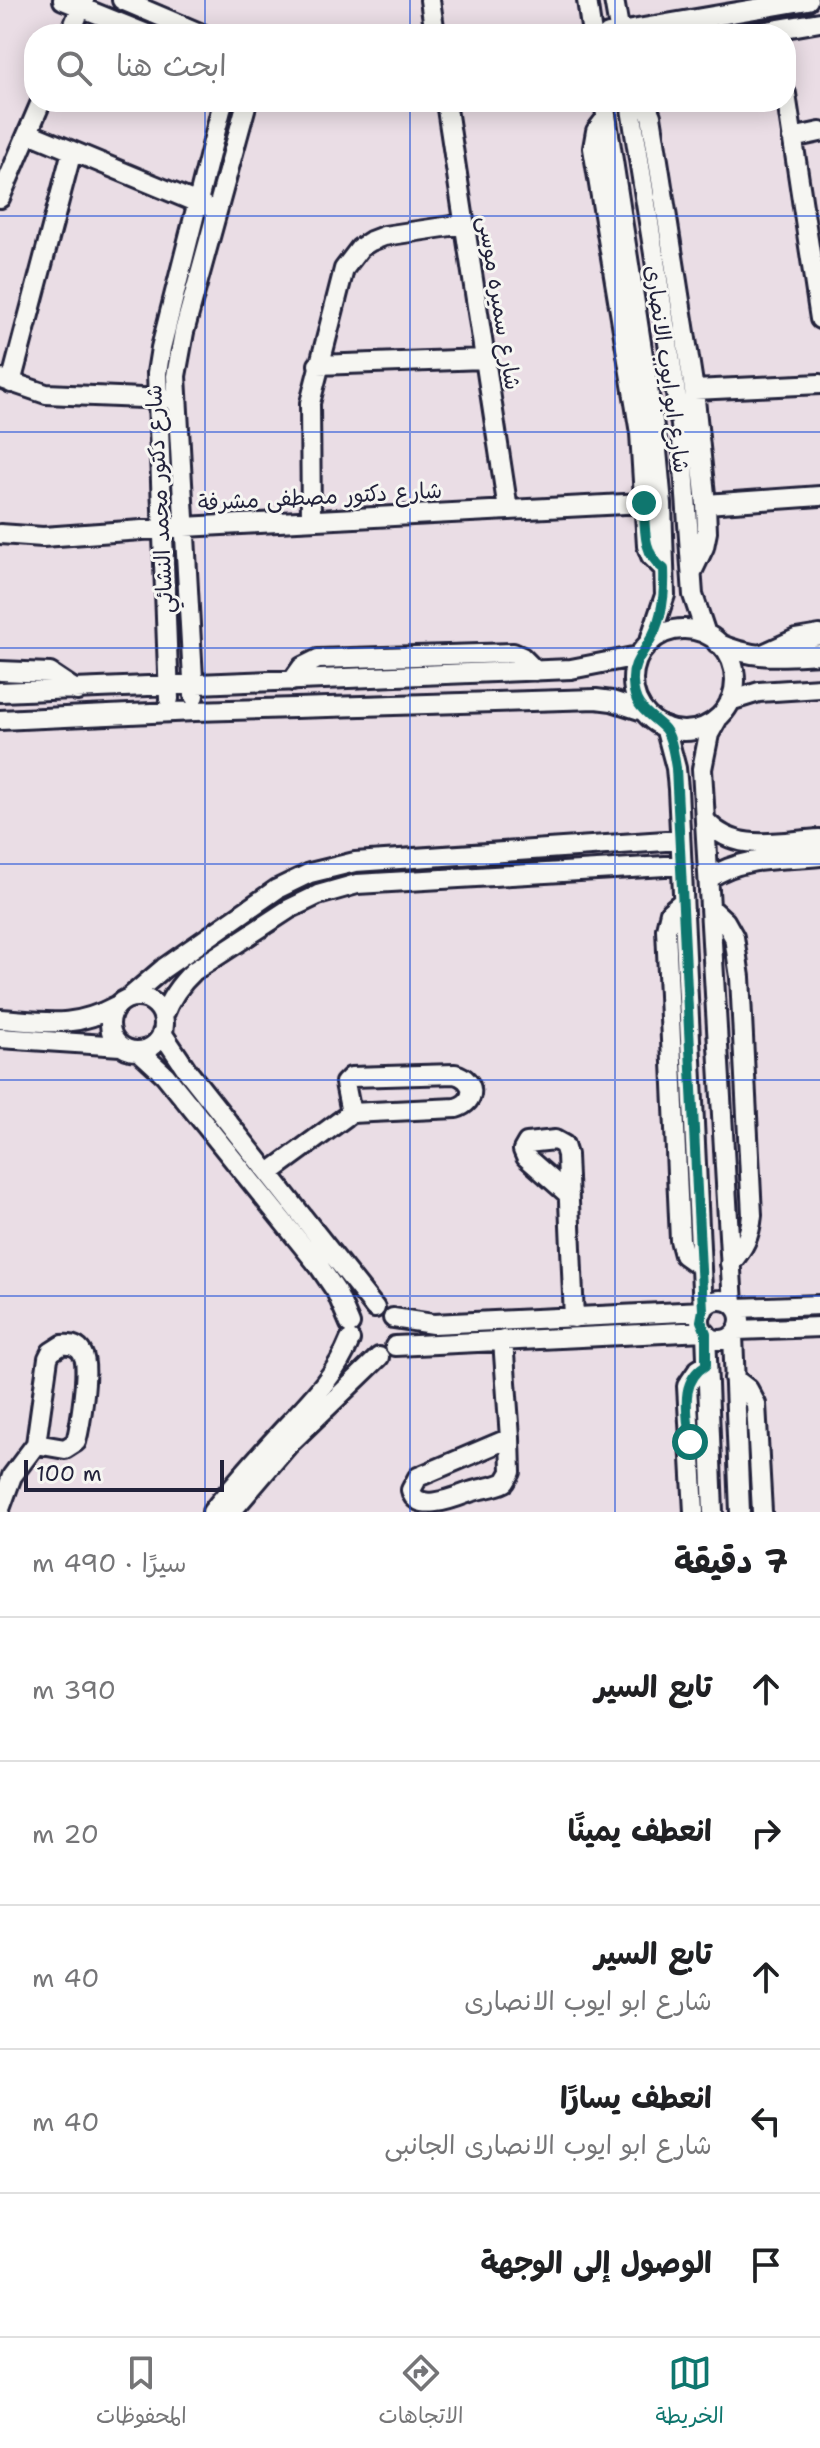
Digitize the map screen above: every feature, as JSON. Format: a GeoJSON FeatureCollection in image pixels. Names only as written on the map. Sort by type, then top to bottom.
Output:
{"type":"FeatureCollection","features":[{"type":"Feature","properties":{"kind":"street"},"geometry":{"type":"LineString","coordinates":[[63,0],[82,4],[125,24]]}},
{"type":"Feature","properties":{"kind":"street"},"geometry":{"type":"LineString","coordinates":[[122,0],[178,24]]}},
{"type":"Feature","properties":{"kind":"street"},"geometry":{"type":"LineString","coordinates":[[430,0],[434,24]]}},
{"type":"Feature","properties":{"kind":"street"},"geometry":{"type":"LineString","coordinates":[[587,0],[591,24]]}},
{"type":"Feature","properties":{"kind":"street"},"geometry":{"type":"LineString","coordinates":[[614,0],[615,24]]}},
{"type":"Feature","properties":{"kind":"street"},"geometry":{"type":"LineString","coordinates":[[663,24],[773,3],[808,0]]}},
{"type":"Feature","properties":{"kind":"street"},"geometry":{"type":"LineString","coordinates":[[74,24],[82,4]]}},
{"type":"Feature","properties":{"kind":"street"},"geometry":{"type":"LineString","coordinates":[[796,28],[820,22]]}},
{"type":"Feature","properties":{"kind":"street"},"geometry":{"type":"LineString","coordinates":[[0,198],[37,112]]}},
{"type":"Feature","properties":{"kind":"street","name":"شارع دكتور محمد النشائي"},"geometry":{"type":"LineString","coordinates":[[169,712],[156,398],[161,348],[220,112]]}},
{"type":"Feature","properties":{"kind":"street","name":"شارع دكتور محمد النشائي"},"geometry":{"type":"LineString","coordinates":[[195,711],[177,399],[179,353],[244,112]]}},
{"type":"Feature","properties":{"kind":"street","name":"شارع سميره موسى"},"geometry":{"type":"LineString","coordinates":[[447,112],[508,510]]}},
{"type":"Feature","properties":{"kind":"street"},"geometry":{"type":"LineString","coordinates":[[604,112],[593,148],[640,433],[647,546],[651,556],[664,569]]}},
{"type":"Feature","properties":{"kind":"street","name":"شارع ابو ايوب الانصارى"},"geometry":{"type":"LineString","coordinates":[[605,112],[656,440],[662,504],[665,595],[644,650]]}},
{"type":"Feature","properties":{"kind":"street","name":"شارع ابو ايوب الانصارى"},"geometry":{"type":"LineString","coordinates":[[632,112],[681,425],[690,575],[698,615],[712,638]]}},
{"type":"Feature","properties":{"kind":"street"},"geometry":{"type":"LineString","coordinates":[[649,112],[694,390],[706,504],[704,547],[690,575]]}},
{"type":"Feature","properties":{"kind":"street"},"geometry":{"type":"LineString","coordinates":[[788,112],[820,319]]}},
{"type":"Feature","properties":{"kind":"street"},"geometry":{"type":"LineString","coordinates":[[792,138],[820,132]]}},
{"type":"Feature","properties":{"kind":"street"},"geometry":{"type":"LineString","coordinates":[[29,133],[219,212]]}},
{"type":"Feature","properties":{"kind":"street"},"geometry":{"type":"LineString","coordinates":[[72,151],[6,381],[46,394],[177,399]]}},
{"type":"Feature","properties":{"kind":"street"},"geometry":{"type":"LineString","coordinates":[[311,520],[310,403],[344,269],[360,248],[384,236],[464,224]]}},
{"type":"Feature","properties":{"kind":"street"},"geometry":{"type":"LineString","coordinates":[[318,365],[484,359]]}},
{"type":"Feature","properties":{"kind":"street"},"geometry":{"type":"LineString","coordinates":[[694,390],[820,384]]}},
{"type":"Feature","properties":{"kind":"street"},"geometry":{"type":"LineString","coordinates":[[706,504],[820,496]]}},
{"type":"Feature","properties":{"kind":"street","name":"شارع دكتور مصطفى مشرفة"},"geometry":{"type":"LineString","coordinates":[[0,534],[43,537],[644,503]]}},
{"type":"Feature","properties":{"kind":"street"},"geometry":{"type":"LineString","coordinates":[[0,692],[536,671],[594,666],[644,650],[659,636],[682,629],[712,638],[737,652],[758,657],[820,654]]}},
{"type":"Feature","properties":{"kind":"street"},"geometry":{"type":"LineString","coordinates":[[758,657],[796,639],[820,635]]}},
{"type":"Feature","properties":{"kind":"street"},"geometry":{"type":"LineString","coordinates":[[712,638],[728,655],[734,685],[730,701],[718,718],[704,751],[702,769],[711,908],[725,921],[734,937],[740,986],[752,1215],[750,1233],[743,1250],[730,1264],[734,1306],[740,1317],[735,1333],[734,1378],[740,1512]]}},
{"type":"Feature","properties":{"kind":"street"},"geometry":{"type":"LineString","coordinates":[[643,711],[635,696],[633,682],[644,650]]}},
{"type":"Feature","properties":{"kind":"street"},"geometry":{"type":"LineString","coordinates":[[0,671],[50,673],[77,691]]}},
{"type":"Feature","properties":{"kind":"street"},"geometry":{"type":"LineString","coordinates":[[730,701],[759,692],[820,688]]}},
{"type":"Feature","properties":{"kind":"street"},"geometry":{"type":"LineString","coordinates":[[0,720],[596,699],[643,711],[665,727],[687,732],[704,727],[718,718]]}},
{"type":"Feature","properties":{"kind":"street"},"geometry":{"type":"LineString","coordinates":[[665,727],[676,768],[682,865],[683,901],[670,912],[666,929],[679,1224],[684,1255],[701,1267],[701,1321],[705,1332],[713,1512]]}},
{"type":"Feature","properties":{"kind":"street"},"geometry":{"type":"LineString","coordinates":[[707,822],[716,833],[741,844],[820,839]]}},
{"type":"Feature","properties":{"kind":"street"},"geometry":{"type":"LineString","coordinates":[[379,1357],[371,1358],[358,1352],[336,1291],[319,1266],[165,1075],[111,1032],[111,1014],[164,968],[277,889],[327,868],[355,862],[680,840]]}},
{"type":"Feature","properties":{"kind":"street"},"geometry":{"type":"LineString","coordinates":[[710,878],[730,866],[820,856]]}},
{"type":"Feature","properties":{"kind":"street"},"geometry":{"type":"LineString","coordinates":[[0,1038],[130,1049],[153,1046],[170,1000],[180,984],[194,971],[289,909],[357,884],[682,865]]}},
{"type":"Feature","properties":{"kind":"street"},"geometry":{"type":"LineString","coordinates":[[0,1019],[65,1024],[89,1018],[139,996],[154,1003],[189,1073],[375,1308],[393,1318],[433,1324],[574,1318],[703,1310],[720,1300],[734,1306],[820,1305]]}},
{"type":"Feature","properties":{"kind":"street"},"geometry":{"type":"LineString","coordinates":[[269,1173],[351,1113],[462,1107],[470,1099],[472,1088],[466,1078],[455,1074],[351,1077],[346,1080],[345,1086],[351,1113]]}},
{"type":"Feature","properties":{"kind":"street"},"geometry":{"type":"LineString","coordinates":[[569,1195],[574,1318]]}},
{"type":"Feature","properties":{"kind":"street"},"geometry":{"type":"LineString","coordinates":[[212,1512],[325,1384],[339,1363],[360,1312],[375,1308]]}},
{"type":"Feature","properties":{"kind":"street"},"geometry":{"type":"LineString","coordinates":[[393,1318],[398,1331],[395,1346]]}},
{"type":"Feature","properties":{"kind":"street"},"geometry":{"type":"LineString","coordinates":[[231,1512],[289,1444],[379,1357],[395,1346],[705,1332],[719,1340],[735,1333],[820,1327]]}},
{"type":"Feature","properties":{"kind":"street"},"geometry":{"type":"LineString","coordinates":[[503,1340],[510,1438],[512,1466],[505,1482],[467,1493],[436,1509],[421,1508],[415,1504],[411,1490],[418,1477],[510,1438]]}},
{"type":"Feature","properties":{"kind":"street"},"geometry":{"type":"LineString","coordinates":[[0,1509],[12,1476],[36,1444],[48,1358],[56,1347],[75,1346],[85,1356],[86,1363],[76,1442],[65,1449],[36,1444]]}},
{"type":"Feature","properties":{"kind":"street"},"geometry":{"type":"LineString","coordinates":[[694,1512],[687,1386],[691,1377],[706,1365]]}},
{"type":"Feature","properties":{"kind":"street"},"geometry":{"type":"LineString","coordinates":[[734,1378],[748,1389],[756,1404],[762,1512]]}},
{"type":"Feature","properties":{"kind":"route"},"geometry":{"type":"LineString","coordinates":[[644,503],[647,546],[651,556],[664,569],[665,595],[649,643],[638,656],[633,682],[635,696],[643,711],[655,723],[665,727],[676,768],[703,1310],[701,1321],[706,1333],[706,1365],[691,1377],[687,1386],[690,1442]]}}]}
